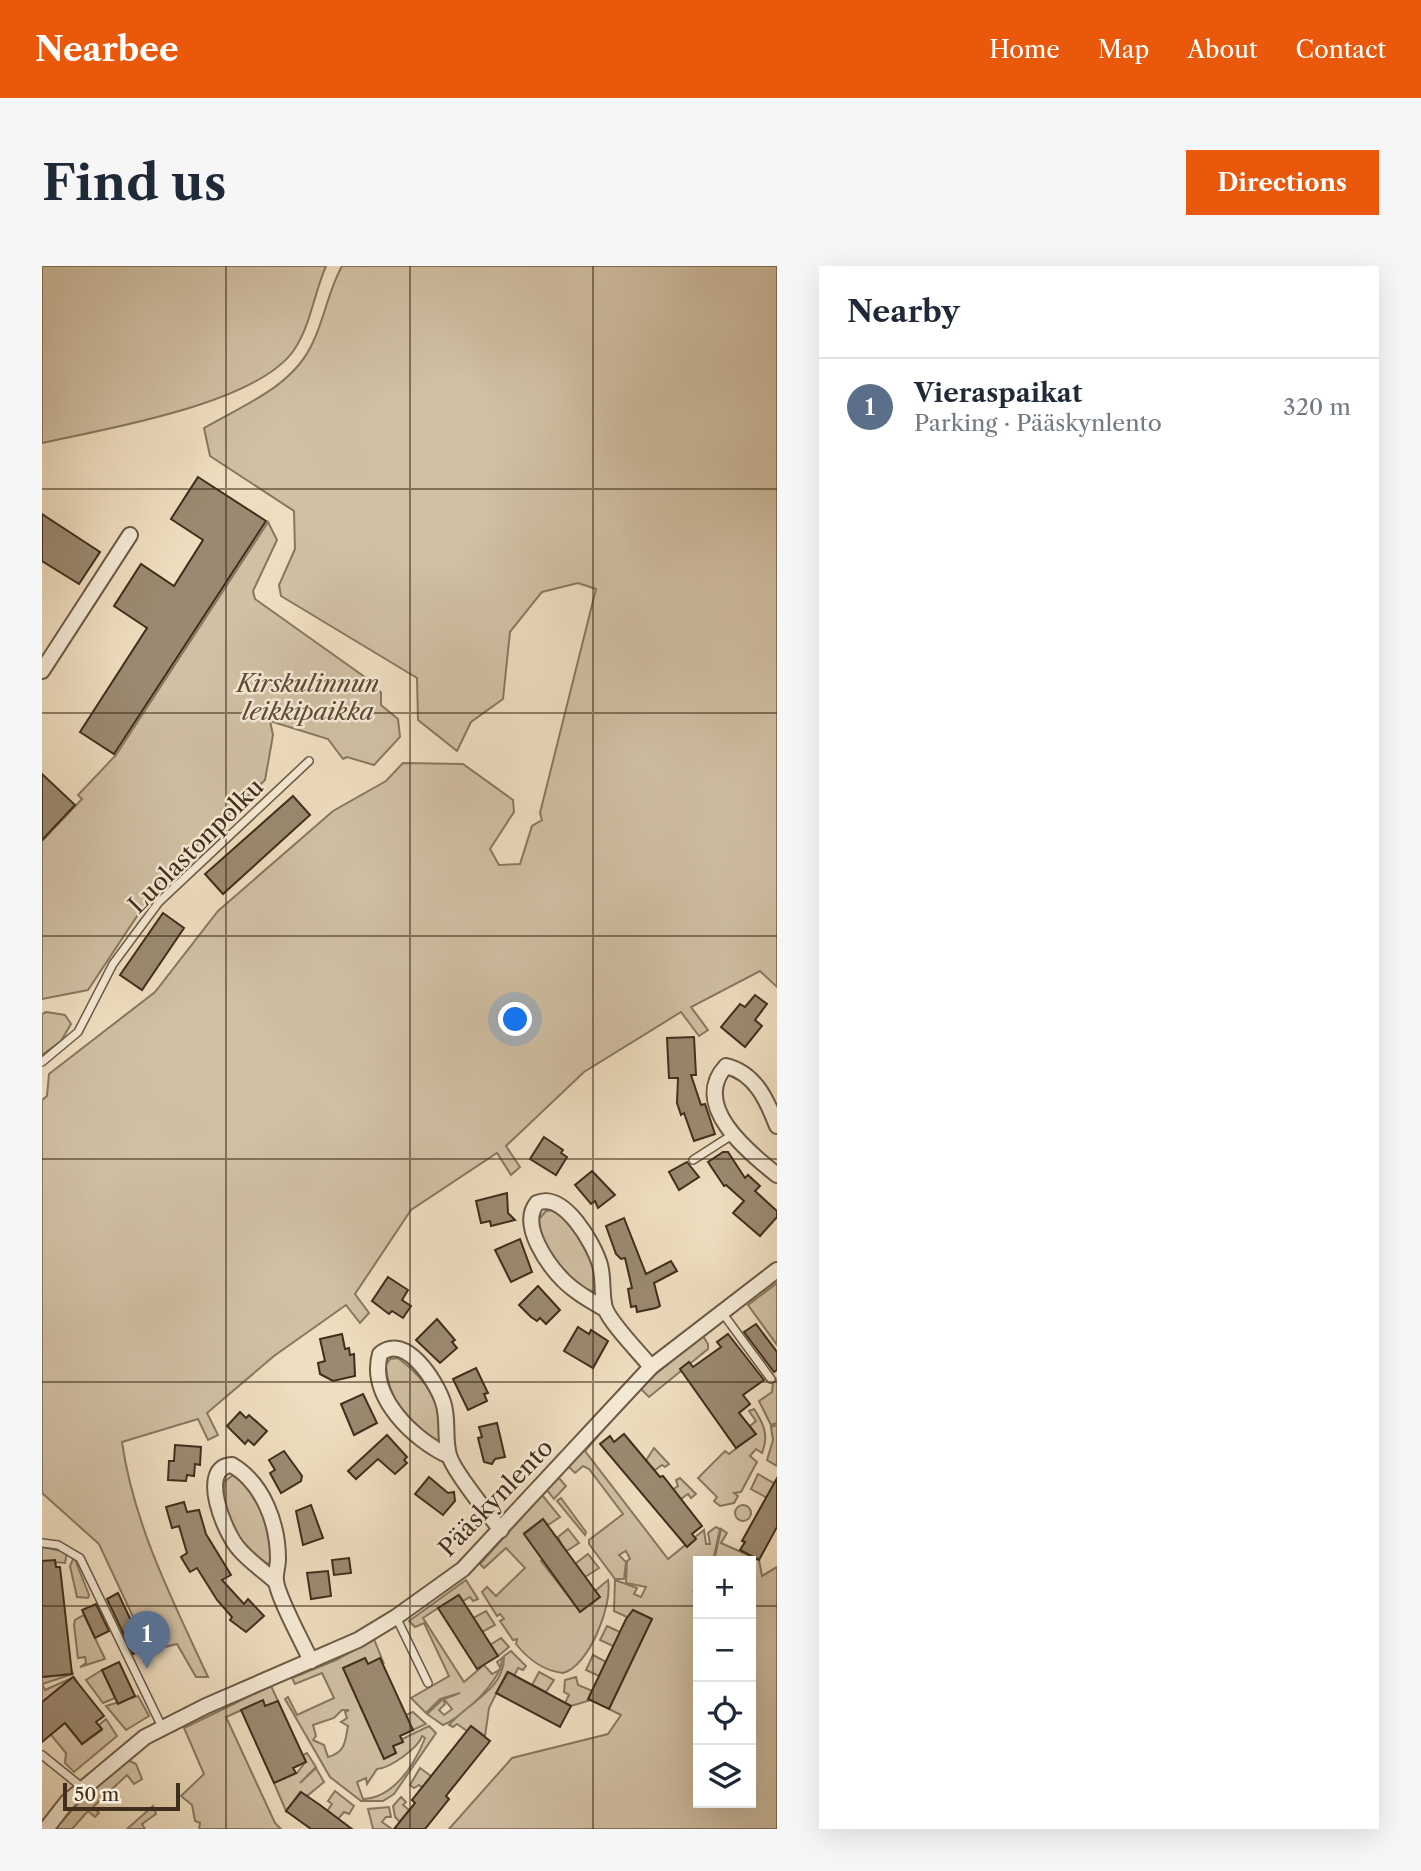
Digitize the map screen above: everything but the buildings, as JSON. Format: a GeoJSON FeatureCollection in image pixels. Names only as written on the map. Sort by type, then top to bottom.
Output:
{"type":"FeatureCollection","features":[{"type":"Feature","properties":{"kind":"street"},"geometry":{"type":"LineString","coordinates":[[42,671],[130,535]]}},
{"type":"Feature","properties":{"kind":"street"},"geometry":{"type":"LineString","coordinates":[[777,1126],[762,1094],[749,1076],[726,1066],[718,1075],[713,1091],[732,1135],[747,1152],[777,1175]]}},
{"type":"Feature","properties":{"kind":"street"},"geometry":{"type":"LineString","coordinates":[[605,1309],[600,1266],[590,1241],[581,1227],[556,1203],[547,1200],[537,1203],[531,1213],[533,1230],[546,1258],[572,1288],[605,1309],[651,1367]]}},
{"type":"Feature","properties":{"kind":"street","name":"Pääskynlento"},"geometry":{"type":"LineString","coordinates":[[46,1829],[83,1788],[131,1748],[162,1727],[358,1640],[396,1617],[463,1569],[651,1367],[777,1270]]}},
{"type":"Feature","properties":{"kind":"street"},"geometry":{"type":"LineString","coordinates":[[449,1456],[443,1402],[435,1385],[424,1368],[406,1352],[394,1347],[386,1349],[380,1354],[379,1367],[392,1406],[420,1440],[449,1456],[501,1530]]}},
{"type":"Feature","properties":{"kind":"street"},"geometry":{"type":"LineString","coordinates":[[276,1582],[277,1541],[270,1513],[256,1488],[241,1471],[232,1465],[224,1466],[217,1472],[215,1481],[226,1528],[237,1547],[276,1582],[311,1661]]}},
{"type":"Feature","properties":{"kind":"lane","name":"Luolastonpolku"},"geometry":{"type":"LineString","coordinates":[[42,1062],[78,1032],[113,964],[159,902],[309,761]]}},
{"type":"Feature","properties":{"kind":"lane"},"geometry":{"type":"LineString","coordinates":[[693,1160],[732,1135]]}},
{"type":"Feature","properties":{"kind":"lane"},"geometry":{"type":"LineString","coordinates":[[721,1311],[771,1378]]}},
{"type":"Feature","properties":{"kind":"lane"},"geometry":{"type":"LineString","coordinates":[[42,1543],[58,1545],[80,1558],[162,1727]]}},
{"type":"Feature","properties":{"kind":"lane"},"geometry":{"type":"LineString","coordinates":[[396,1617],[428,1684]]}},
{"type":"Feature","properties":{"kind":"lane"},"geometry":{"type":"LineString","coordinates":[[42,1755],[83,1788]]}},
{"type":"Feature","properties":{"kind":"green space"},"geometry":{"type":"Polygon","coordinates":[[[42,266],[326,266],[300,340],[275,369],[248,385],[178,412],[42,443],[42,266]]]}},
{"type":"Feature","properties":{"kind":"green space"},"geometry":{"type":"Polygon","coordinates":[[[342,266],[777,266],[777,987],[760,971],[691,1007],[708,1030],[699,1036],[681,1012],[584,1072],[506,1146],[520,1167],[511,1175],[497,1153],[411,1210],[355,1294],[369,1313],[360,1323],[346,1305],[274,1356],[207,1413],[218,1435],[208,1440],[198,1419],[122,1442],[145,1533],[208,1677],[196,1677],[177,1644],[149,1651],[99,1544],[42,1493],[42,1100],[47,1096],[49,1074],[155,992],[218,911],[333,811],[386,781],[403,763],[463,764],[513,800],[514,812],[490,849],[499,865],[520,864],[532,826],[542,820],[540,813],[596,589],[578,583],[542,592],[510,632],[503,699],[471,722],[457,751],[418,720],[417,678],[281,596],[279,585],[295,549],[294,511],[210,456],[204,428],[266,393],[294,371],[313,342],[342,266]]]}},
{"type":"Feature","properties":{"kind":"green space","name":"Kirskulinnun leikkipaikka"},"geometry":{"type":"Polygon","coordinates":[[[268,522],[277,540],[253,591],[255,599],[376,685],[381,693],[381,705],[398,719],[400,737],[374,765],[347,757],[343,759],[328,739],[270,721],[273,735],[265,780],[161,880],[88,990],[42,999],[42,841],[82,799],[78,795],[116,755],[268,522]]]}},
{"type":"Feature","properties":{"kind":"green space"},"geometry":{"type":"Polygon","coordinates":[[[46,1012],[65,1015],[71,1024],[61,1041],[42,1055],[42,1014],[46,1012]]]}},
{"type":"Feature","properties":{"kind":"green space"},"geometry":{"type":"Polygon","coordinates":[[[552,1210],[571,1223],[586,1245],[594,1270],[595,1292],[574,1282],[549,1253],[540,1230],[539,1219],[546,1211],[552,1210]]]}},
{"type":"Feature","properties":{"kind":"green space"},"geometry":{"type":"Polygon","coordinates":[[[777,1283],[777,1345],[748,1305],[777,1283]]]}},
{"type":"Feature","properties":{"kind":"green space"},"geometry":{"type":"Polygon","coordinates":[[[703,1336],[708,1349],[649,1397],[640,1388],[642,1385],[703,1336]]]}},
{"type":"Feature","properties":{"kind":"green space"},"geometry":{"type":"Polygon","coordinates":[[[398,1358],[417,1374],[431,1393],[440,1415],[441,1440],[436,1441],[417,1426],[395,1399],[390,1389],[386,1365],[390,1359],[398,1358]]]}},
{"type":"Feature","properties":{"kind":"green space"},"geometry":{"type":"Polygon","coordinates":[[[777,1379],[777,1423],[771,1425],[759,1401],[772,1392],[773,1383],[777,1379]]]}},
{"type":"Feature","properties":{"kind":"green space"},"geometry":{"type":"Polygon","coordinates":[[[754,1409],[764,1430],[762,1453],[756,1449],[750,1456],[757,1462],[741,1492],[734,1493],[738,1496],[734,1503],[720,1506],[714,1501],[717,1497],[698,1478],[725,1451],[729,1454],[755,1434],[750,1426],[756,1421],[749,1411],[754,1409]]]}},
{"type":"Feature","properties":{"kind":"green space"},"geometry":{"type":"Polygon","coordinates":[[[615,1413],[617,1414],[585,1451],[668,1559],[704,1530],[706,1544],[710,1544],[708,1533],[716,1527],[720,1529],[714,1556],[693,1556],[693,1808],[756,1808],[756,1559],[759,1560],[762,1576],[777,1567],[777,1829],[449,1829],[512,1758],[608,1734],[621,1715],[609,1709],[652,1619],[633,1610],[629,1618],[614,1611],[615,1580],[637,1588],[634,1594],[641,1597],[646,1587],[626,1583],[627,1561],[630,1559],[626,1551],[619,1555],[626,1562],[624,1579],[615,1579],[589,1544],[589,1540],[623,1514],[589,1469],[583,1466],[575,1473],[568,1466],[615,1413]]]}},
{"type":"Feature","properties":{"kind":"green space"},"geometry":{"type":"Polygon","coordinates":[[[777,1425],[777,1466],[767,1460],[773,1440],[771,1427],[777,1425]]]}},
{"type":"Feature","properties":{"kind":"green space"},"geometry":{"type":"Polygon","coordinates":[[[654,1448],[669,1464],[655,1470],[645,1462],[654,1448]]]}},
{"type":"Feature","properties":{"kind":"green space"},"geometry":{"type":"Polygon","coordinates":[[[758,1474],[777,1485],[769,1499],[751,1489],[758,1474]]]}},
{"type":"Feature","properties":{"kind":"green space"},"geometry":{"type":"Polygon","coordinates":[[[233,1475],[243,1480],[250,1488],[262,1511],[272,1560],[268,1564],[257,1560],[248,1552],[233,1530],[224,1492],[225,1481],[233,1475]]]}},
{"type":"Feature","properties":{"kind":"green space"},"geometry":{"type":"Polygon","coordinates":[[[558,1477],[566,1486],[554,1499],[547,1490],[558,1477]]]}},
{"type":"Feature","properties":{"kind":"green space"},"geometry":{"type":"Polygon","coordinates":[[[680,1478],[696,1494],[691,1498],[688,1494],[681,1499],[671,1491],[678,1486],[676,1480],[680,1478]]]}},
{"type":"Feature","properties":{"kind":"green space"},"geometry":{"type":"Polygon","coordinates":[[[542,1495],[560,1517],[548,1525],[543,1519],[524,1533],[543,1558],[541,1561],[580,1611],[599,1597],[595,1591],[608,1580],[607,1604],[597,1633],[582,1659],[563,1673],[543,1667],[526,1655],[516,1644],[517,1639],[513,1640],[500,1621],[504,1619],[500,1614],[497,1616],[482,1592],[487,1587],[496,1596],[525,1568],[506,1548],[484,1568],[480,1564],[542,1495]]]}},
{"type":"Feature","properties":{"kind":"green space"},"geometry":{"type":"Polygon","coordinates":[[[561,1498],[586,1532],[585,1535],[557,1501],[561,1498]]]}},
{"type":"Feature","properties":{"kind":"green space"},"geometry":{"type":"Polygon","coordinates":[[[743,1505],[751,1513],[743,1521],[735,1513],[743,1505]]]}},
{"type":"Feature","properties":{"kind":"green space"},"geometry":{"type":"Polygon","coordinates":[[[568,1529],[579,1543],[565,1552],[558,1537],[568,1529]]]}},
{"type":"Feature","properties":{"kind":"green space"},"geometry":{"type":"Polygon","coordinates":[[[721,1529],[727,1533],[721,1543],[750,1556],[715,1556],[721,1529]]]}},
{"type":"Feature","properties":{"kind":"green space"},"geometry":{"type":"Polygon","coordinates":[[[42,1547],[67,1552],[65,1563],[42,1561],[42,1547]]]}},
{"type":"Feature","properties":{"kind":"green space"},"geometry":{"type":"Polygon","coordinates":[[[588,1554],[599,1568],[585,1577],[575,1564],[588,1554]]]}},
{"type":"Feature","properties":{"kind":"green space"},"geometry":{"type":"Polygon","coordinates":[[[74,1557],[88,1598],[77,1597],[70,1566],[74,1557]]]}},
{"type":"Feature","properties":{"kind":"green space"},"geometry":{"type":"Polygon","coordinates":[[[466,1580],[478,1599],[473,1601],[470,1597],[463,1601],[458,1595],[423,1618],[464,1682],[484,1665],[492,1674],[499,1670],[480,1696],[461,1714],[443,1725],[427,1714],[443,1699],[445,1704],[439,1710],[444,1715],[452,1709],[444,1699],[460,1693],[440,1699],[426,1713],[411,1698],[449,1676],[424,1623],[415,1627],[409,1621],[466,1580]]]}},
{"type":"Feature","properties":{"kind":"green space"},"geometry":{"type":"Polygon","coordinates":[[[486,1611],[495,1625],[482,1632],[473,1618],[486,1611]]]}},
{"type":"Feature","properties":{"kind":"green space"},"geometry":{"type":"Polygon","coordinates":[[[84,1615],[105,1659],[80,1667],[86,1663],[85,1657],[78,1658],[74,1625],[75,1620],[84,1615]]]}},
{"type":"Feature","properties":{"kind":"green space"},"geometry":{"type":"Polygon","coordinates":[[[607,1626],[622,1633],[615,1647],[600,1640],[607,1626]]]}},
{"type":"Feature","properties":{"kind":"green space"},"geometry":{"type":"Polygon","coordinates":[[[501,1638],[509,1647],[498,1656],[490,1645],[501,1638]]]}},
{"type":"Feature","properties":{"kind":"green space"},"geometry":{"type":"Polygon","coordinates":[[[374,1639],[384,1664],[380,1658],[368,1665],[365,1658],[343,1668],[384,1758],[396,1753],[393,1746],[403,1742],[402,1739],[429,1726],[436,1733],[394,1794],[383,1801],[361,1801],[330,1777],[285,1699],[288,1697],[297,1715],[334,1698],[322,1673],[295,1684],[292,1678],[336,1660],[374,1639]],[[342,1710],[334,1718],[313,1725],[316,1736],[313,1740],[324,1745],[328,1757],[338,1752],[345,1741],[348,1726],[341,1722],[347,1718],[345,1712],[349,1710],[342,1710]],[[422,1736],[416,1746],[404,1756],[377,1769],[367,1784],[366,1778],[357,1782],[363,1799],[384,1793],[401,1779],[420,1749],[425,1738],[422,1736]]]}},
{"type":"Feature","properties":{"kind":"green space"},"geometry":{"type":"Polygon","coordinates":[[[511,1651],[526,1666],[523,1670],[518,1668],[514,1676],[507,1672],[489,1708],[485,1736],[471,1726],[467,1731],[457,1724],[453,1727],[449,1725],[492,1687],[503,1668],[504,1656],[511,1651]]]}},
{"type":"Feature","properties":{"kind":"green space"},"geometry":{"type":"Polygon","coordinates":[[[593,1655],[608,1663],[601,1677],[586,1670],[593,1655]]]}},
{"type":"Feature","properties":{"kind":"green space"},"geometry":{"type":"Polygon","coordinates":[[[70,1667],[73,1674],[42,1684],[42,1677],[61,1675],[70,1667]]]}},
{"type":"Feature","properties":{"kind":"green space"},"geometry":{"type":"Polygon","coordinates":[[[102,1670],[115,1698],[103,1703],[86,1680],[102,1670]]]}},
{"type":"Feature","properties":{"kind":"green space"},"geometry":{"type":"Polygon","coordinates":[[[539,1672],[554,1680],[546,1692],[532,1685],[539,1672]]]}},
{"type":"Feature","properties":{"kind":"green space"},"geometry":{"type":"Polygon","coordinates":[[[74,1677],[77,1682],[78,1738],[82,1744],[102,1730],[99,1725],[106,1719],[117,1736],[74,1772],[65,1763],[66,1753],[42,1724],[42,1684],[45,1690],[74,1677]]]}},
{"type":"Feature","properties":{"kind":"green space"},"geometry":{"type":"Polygon","coordinates":[[[576,1677],[578,1685],[595,1692],[591,1700],[571,1706],[565,1703],[569,1695],[564,1692],[565,1680],[576,1677]]]}},
{"type":"Feature","properties":{"kind":"green space"},"geometry":{"type":"Polygon","coordinates":[[[271,1686],[278,1701],[266,1707],[262,1701],[226,1717],[275,1823],[281,1829],[199,1829],[200,1823],[195,1821],[192,1805],[181,1796],[204,1774],[184,1728],[271,1686]]]}},
{"type":"Feature","properties":{"kind":"green space"},"geometry":{"type":"Polygon","coordinates":[[[138,1696],[149,1716],[126,1730],[106,1706],[138,1696]]]}},
{"type":"Feature","properties":{"kind":"green space"},"geometry":{"type":"Polygon","coordinates":[[[413,1712],[426,1724],[413,1730],[393,1720],[413,1712]]]}},
{"type":"Feature","properties":{"kind":"green space"},"geometry":{"type":"Polygon","coordinates":[[[307,1753],[316,1767],[300,1783],[316,1768],[324,1782],[307,1796],[300,1792],[286,1811],[274,1783],[297,1773],[306,1761],[303,1755],[307,1753]]]}},
{"type":"Feature","properties":{"kind":"green space"},"geometry":{"type":"Polygon","coordinates":[[[128,1760],[136,1764],[142,1779],[134,1784],[127,1775],[93,1807],[99,1813],[95,1817],[88,1811],[72,1829],[55,1829],[81,1800],[128,1760]]]}},
{"type":"Feature","properties":{"kind":"green space"},"geometry":{"type":"Polygon","coordinates":[[[420,1768],[431,1776],[425,1790],[419,1785],[414,1788],[410,1785],[420,1768]]]}},
{"type":"Feature","properties":{"kind":"green space"},"geometry":{"type":"Polygon","coordinates":[[[335,1791],[354,1806],[349,1814],[344,1812],[338,1819],[327,1811],[332,1804],[328,1801],[335,1791]]]}},
{"type":"Feature","properties":{"kind":"green space"},"geometry":{"type":"Polygon","coordinates":[[[401,1797],[406,1802],[403,1805],[409,1810],[400,1822],[395,1817],[393,1806],[401,1797]]]}},
{"type":"Feature","properties":{"kind":"green space"},"geometry":{"type":"Polygon","coordinates":[[[153,1806],[156,1814],[142,1824],[145,1829],[127,1829],[153,1806]]]}},
{"type":"Feature","properties":{"kind":"green space"},"geometry":{"type":"Polygon","coordinates":[[[389,1807],[391,1817],[386,1817],[382,1822],[392,1829],[373,1829],[368,1809],[389,1807]]]}},
{"type":"Feature","properties":{"kind":"place","name":"Vieraspaikat"},"geometry":{"type":"Point","coordinates":[147,1669]}}]}
